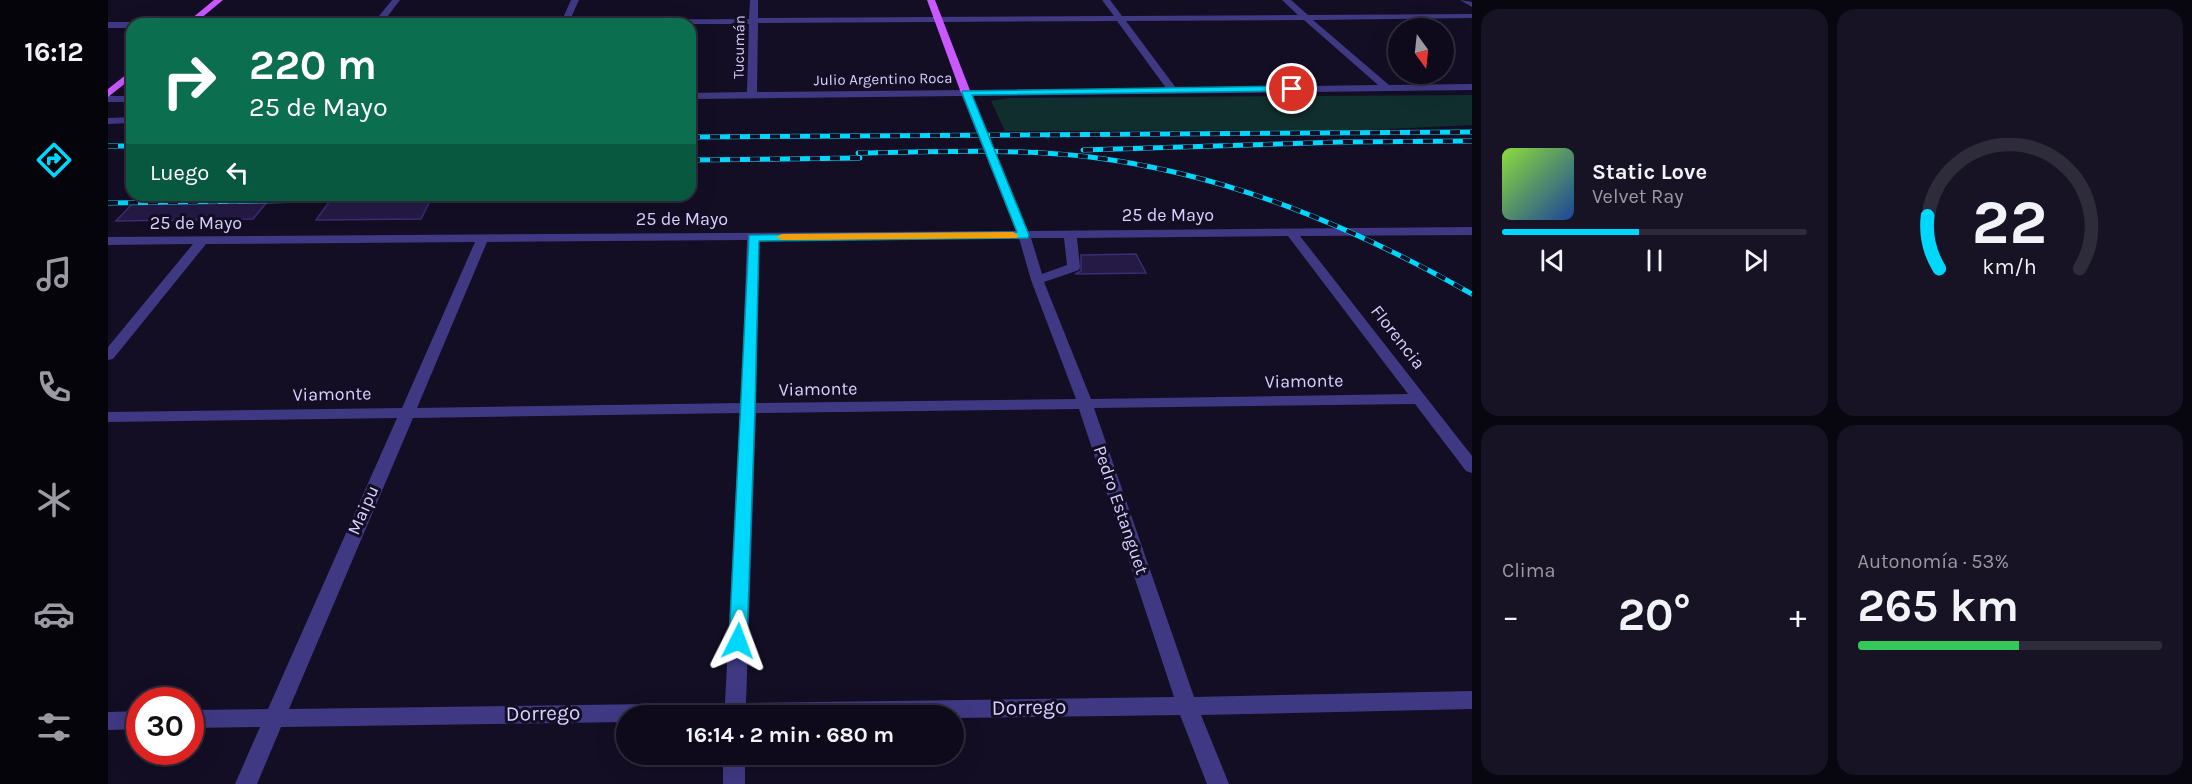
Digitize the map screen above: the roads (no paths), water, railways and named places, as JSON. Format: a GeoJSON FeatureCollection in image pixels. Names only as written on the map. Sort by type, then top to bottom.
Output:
{"type":"FeatureCollection","features":[{"type":"Feature","properties":{"kind":"main road"},"geometry":{"type":"LineString","coordinates":[[196,18],[219,0]]}},
{"type":"Feature","properties":{"kind":"main road"},"geometry":{"type":"LineString","coordinates":[[931,0],[966,93]]}},
{"type":"Feature","properties":{"kind":"main road"},"geometry":{"type":"LineString","coordinates":[[108,94],[126,78]]}},
{"type":"Feature","properties":{"kind":"street"},"geometry":{"type":"LineString","coordinates":[[382,18],[396,0]]}},
{"type":"Feature","properties":{"kind":"street"},"geometry":{"type":"LineString","coordinates":[[567,18],[575,0]]}},
{"type":"Feature","properties":{"kind":"street","name":"Tucumán"},"geometry":{"type":"LineString","coordinates":[[752,95],[754,0]]}},
{"type":"Feature","properties":{"kind":"street"},"geometry":{"type":"LineString","coordinates":[[1106,0],[1173,90]]}},
{"type":"Feature","properties":{"kind":"street"},"geometry":{"type":"LineString","coordinates":[[1286,0],[1388,88]]}},
{"type":"Feature","properties":{"kind":"street"},"geometry":{"type":"LineString","coordinates":[[1464,0],[1472,5]]}},
{"type":"Feature","properties":{"kind":"street"},"geometry":{"type":"LineString","coordinates":[[696,21],[1472,16]]}},
{"type":"Feature","properties":{"kind":"street"},"geometry":{"type":"LineString","coordinates":[[108,25],[126,25]]}},
{"type":"Feature","properties":{"kind":"street","name":"Julio Argentino Roca"},"geometry":{"type":"LineString","coordinates":[[696,96],[1472,87]]}},
{"type":"Feature","properties":{"kind":"street","name":"Pedro Estanguet"},"geometry":{"type":"LineString","coordinates":[[966,93],[1024,235],[1037,280],[1084,403],[1187,706],[1218,784]]}},
{"type":"Feature","properties":{"kind":"street"},"geometry":{"type":"LineString","coordinates":[[108,99],[126,99]]}},
{"type":"Feature","properties":{"kind":"street"},"geometry":{"type":"LineString","coordinates":[[108,121],[126,120]]}},
{"type":"Feature","properties":{"kind":"street","name":"25 de Mayo"},"geometry":{"type":"LineString","coordinates":[[108,241],[1472,231]]}},
{"type":"Feature","properties":{"kind":"street","name":"Florencia"},"geometry":{"type":"LineString","coordinates":[[1292,232],[1472,467]]}},
{"type":"Feature","properties":{"kind":"street"},"geometry":{"type":"LineString","coordinates":[[1037,280],[1074,267],[1070,234]]}},
{"type":"Feature","properties":{"kind":"street"},"geometry":{"type":"LineString","coordinates":[[735,705],[753,237]]}},
{"type":"Feature","properties":{"kind":"street","name":"Maipu"},"geometry":{"type":"LineString","coordinates":[[246,784],[273,717],[483,238]]}},
{"type":"Feature","properties":{"kind":"street"},"geometry":{"type":"LineString","coordinates":[[108,356],[202,241]]}},
{"type":"Feature","properties":{"kind":"street","name":"Viamonte"},"geometry":{"type":"LineString","coordinates":[[108,417],[1420,399]]}},
{"type":"Feature","properties":{"kind":"street","name":"Dorrego"},"geometry":{"type":"LineString","coordinates":[[964,709],[1472,700]]}},
{"type":"Feature","properties":{"kind":"street","name":"Dorrego"},"geometry":{"type":"LineString","coordinates":[[204,719],[616,714]]}},
{"type":"Feature","properties":{"kind":"street"},"geometry":{"type":"LineString","coordinates":[[108,721],[126,720]]}},
{"type":"Feature","properties":{"kind":"street"},"geometry":{"type":"LineString","coordinates":[[734,765],[734,784]]}},
{"type":"Feature","properties":{"kind":"railway"},"geometry":{"type":"LineString","coordinates":[[696,137],[1472,132]]}},
{"type":"Feature","properties":{"kind":"railway"},"geometry":{"type":"LineString","coordinates":[[1083,150],[1341,142],[1472,141]]}},
{"type":"Feature","properties":{"kind":"railway"},"geometry":{"type":"LineString","coordinates":[[108,146],[126,146]]}},
{"type":"Feature","properties":{"kind":"railway"},"geometry":{"type":"LineString","coordinates":[[858,153],[974,151],[1061,154],[1141,165],[1191,176],[1287,206],[1335,225],[1427,269],[1472,294]]}},
{"type":"Feature","properties":{"kind":"railway"},"geometry":{"type":"LineString","coordinates":[[696,160],[860,158]]}},
{"type":"Feature","properties":{"kind":"railway"},"geometry":{"type":"LineString","coordinates":[[108,203],[251,201]]}}]}
